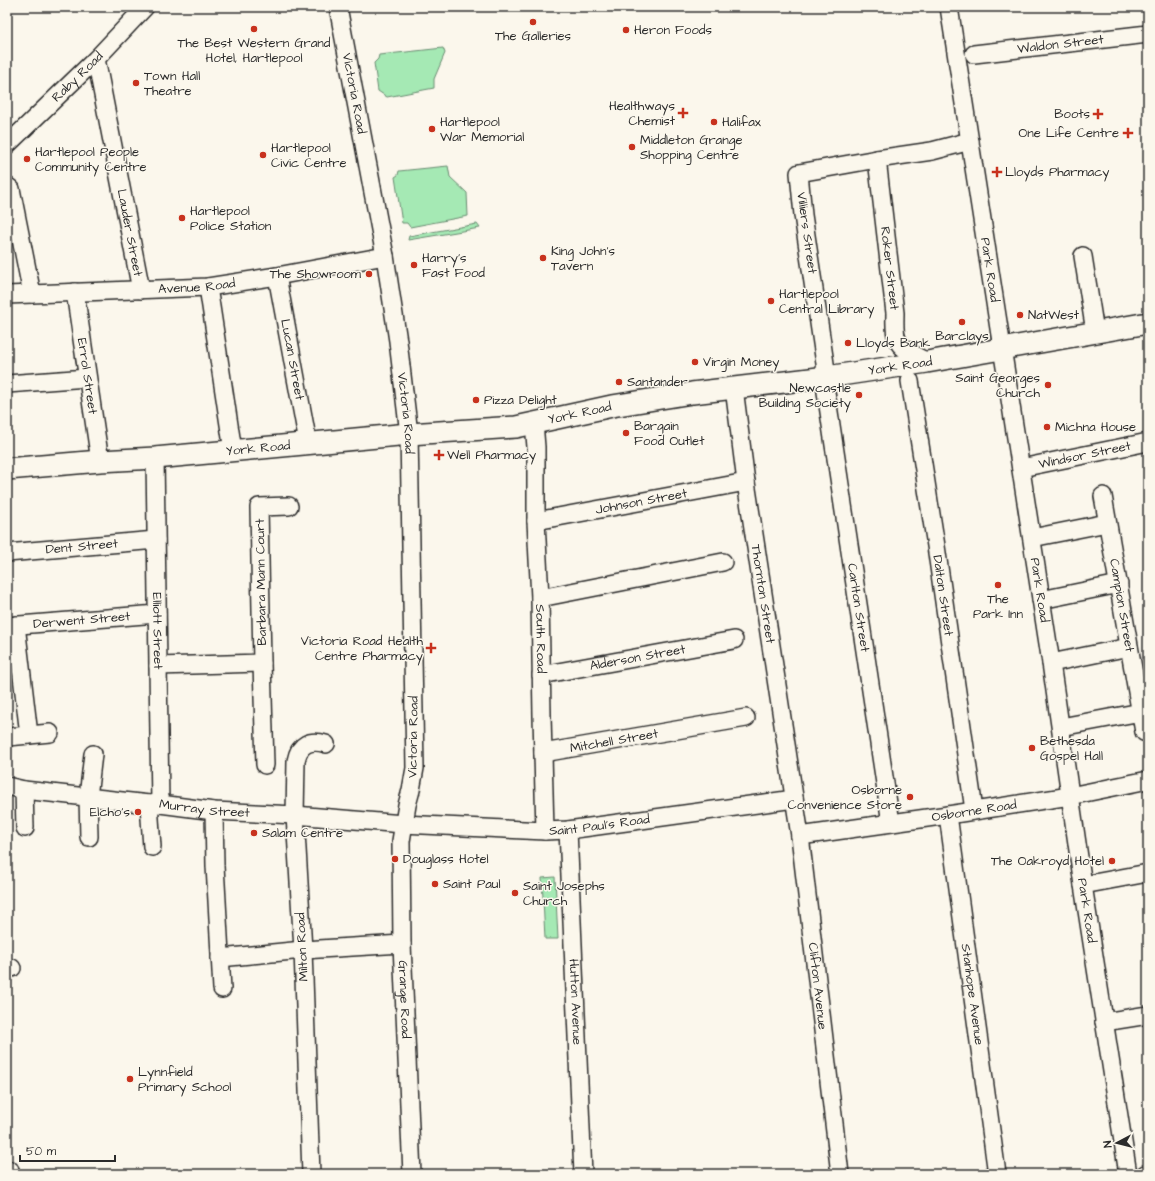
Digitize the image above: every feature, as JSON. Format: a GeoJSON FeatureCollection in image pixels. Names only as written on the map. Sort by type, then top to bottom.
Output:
{"type":"FeatureCollection","features":[{"type":"Feature","properties":{"kind":"main road","name":"York Road"},"geometry":{"type":"LineString","coordinates":[[7,470],[100,461],[234,451],[409,434],[516,426],[612,406],[692,393],[734,388],[826,385],[927,362],[1148,323]]}},
{"type":"Feature","properties":{"kind":"street","name":"Raby Road"},"geometry":{"type":"LineString","coordinates":[[9,138],[96,59],[145,7]]}},
{"type":"Feature","properties":{"kind":"street","name":"Victoria Road"},"geometry":{"type":"LineString","coordinates":[[338,7],[385,256],[398,341],[409,434],[415,768],[403,824]]}},
{"type":"Feature","properties":{"kind":"street","name":"Park Road"},"geometry":{"type":"LineString","coordinates":[[949,7],[1061,727],[1083,884],[1128,1174]]}},
{"type":"Feature","properties":{"kind":"street","name":"Waldon Street"},"geometry":{"type":"LineString","coordinates":[[974,54],[1148,34]]}},
{"type":"Feature","properties":{"kind":"street","name":"Lauder Street"},"geometry":{"type":"LineString","coordinates":[[96,59],[141,290]]}},
{"type":"Feature","properties":{"kind":"street"},"geometry":{"type":"LineString","coordinates":[[877,159],[932,151],[970,141]]}},
{"type":"Feature","properties":{"kind":"street","name":"Villiers Street"},"geometry":{"type":"LineString","coordinates":[[826,385],[803,215],[799,173],[877,159]]}},
{"type":"Feature","properties":{"kind":"street","name":"Roker Street"},"geometry":{"type":"LineString","coordinates":[[877,159],[897,340],[908,352],[927,362]]}},
{"type":"Feature","properties":{"kind":"street"},"geometry":{"type":"LineString","coordinates":[[7,186],[11,189],[32,294]]}},
{"type":"Feature","properties":{"kind":"street","name":"Avenue Road"},"geometry":{"type":"LineString","coordinates":[[7,295],[208,287],[385,256]]}},
{"type":"Feature","properties":{"kind":"street"},"geometry":{"type":"LineString","coordinates":[[1083,256],[1095,332]]}},
{"type":"Feature","properties":{"kind":"street","name":"Lucan Street"},"geometry":{"type":"LineString","coordinates":[[277,276],[308,443]]}},
{"type":"Feature","properties":{"kind":"street"},"geometry":{"type":"LineString","coordinates":[[208,287],[234,451]]}},
{"type":"Feature","properties":{"kind":"street","name":"Errol Street"},"geometry":{"type":"LineString","coordinates":[[75,292],[100,461]]}},
{"type":"Feature","properties":{"kind":"street"},"geometry":{"type":"LineString","coordinates":[[7,384],[88,378]]}},
{"type":"Feature","properties":{"kind":"street","name":"Dalton Street"},"geometry":{"type":"LineString","coordinates":[[910,381],[936,546],[974,810]]}},
{"type":"Feature","properties":{"kind":"street","name":"Carlton Street"},"geometry":{"type":"LineString","coordinates":[[826,385],[891,823]]}},
{"type":"Feature","properties":{"kind":"street","name":"Thornton Street"},"geometry":{"type":"LineString","coordinates":[[734,388],[746,482],[794,799]]}},
{"type":"Feature","properties":{"kind":"street","name":"South Road"},"geometry":{"type":"LineString","coordinates":[[534,423],[536,447],[536,521],[540,598],[545,831]]}},
{"type":"Feature","properties":{"kind":"street","name":"Windsor Street"},"geometry":{"type":"LineString","coordinates":[[1021,468],[1148,442]]}},
{"type":"Feature","properties":{"kind":"street","name":"Elliott Street"},"geometry":{"type":"LineString","coordinates":[[152,847],[155,804],[158,666],[155,458]]}},
{"type":"Feature","properties":{"kind":"street","name":"Johnson Street"},"geometry":{"type":"LineString","coordinates":[[536,521],[746,482]]}},
{"type":"Feature","properties":{"kind":"street","name":"Campion Street"},"geometry":{"type":"LineString","coordinates":[[1103,496],[1141,712],[1143,738]]}},
{"type":"Feature","properties":{"kind":"street","name":"Barbara Mann Court"},"geometry":{"type":"LineString","coordinates":[[265,765],[259,507],[290,506]]}},
{"type":"Feature","properties":{"kind":"street"},"geometry":{"type":"LineString","coordinates":[[1032,538],[1107,523]]}},
{"type":"Feature","properties":{"kind":"street","name":"Dent Street"},"geometry":{"type":"LineString","coordinates":[[7,553],[156,540]]}},
{"type":"Feature","properties":{"kind":"street"},"geometry":{"type":"LineString","coordinates":[[540,598],[723,562]]}},
{"type":"Feature","properties":{"kind":"street"},"geometry":{"type":"LineString","coordinates":[[1041,600],[1119,584]]}},
{"type":"Feature","properties":{"kind":"street","name":"Derwent Street"},"geometry":{"type":"LineString","coordinates":[[12,626],[157,614]]}},
{"type":"Feature","properties":{"kind":"street"},"geometry":{"type":"LineString","coordinates":[[12,626],[30,735]]}},
{"type":"Feature","properties":{"kind":"street","name":"Alderson Street"},"geometry":{"type":"LineString","coordinates":[[541,674],[734,640]]}},
{"type":"Feature","properties":{"kind":"street"},"geometry":{"type":"LineString","coordinates":[[1051,664],[1129,647]]}},
{"type":"Feature","properties":{"kind":"street","name":"Barbara Mann Court"},"geometry":{"type":"LineString","coordinates":[[158,666],[262,664]]}},
{"type":"Feature","properties":{"kind":"street"},"geometry":{"type":"LineString","coordinates":[[1061,727],[1141,712]]}},
{"type":"Feature","properties":{"kind":"street","name":"Mitchell Street"},"geometry":{"type":"LineString","coordinates":[[543,754],[746,718]]}},
{"type":"Feature","properties":{"kind":"street"},"geometry":{"type":"LineString","coordinates":[[8,737],[50,733]]}},
{"type":"Feature","properties":{"kind":"street","name":"Milton Road"},"geometry":{"type":"LineString","coordinates":[[311,1174],[303,950],[295,815],[296,761],[297,753],[306,745],[317,741],[326,744]]}},
{"type":"Feature","properties":{"kind":"street"},"geometry":{"type":"LineString","coordinates":[[89,837],[88,798],[93,754]]}},
{"type":"Feature","properties":{"kind":"street","name":"Osborne Road"},"geometry":{"type":"LineString","coordinates":[[800,836],[1070,796],[1148,780]]}},
{"type":"Feature","properties":{"kind":"street","name":"Murray Street"},"geometry":{"type":"LineString","coordinates":[[7,786],[24,790],[88,798],[214,811],[295,815],[403,824]]}},
{"type":"Feature","properties":{"kind":"street"},"geometry":{"type":"LineString","coordinates":[[24,790],[25,828]]}},
{"type":"Feature","properties":{"kind":"street","name":"Saint Paul's Road"},"geometry":{"type":"LineString","coordinates":[[403,824],[545,831],[568,830],[794,799]]}},
{"type":"Feature","properties":{"kind":"street","name":"Clifton Avenue"},"geometry":{"type":"LineString","coordinates":[[794,799],[800,836],[840,1174]]}},
{"type":"Feature","properties":{"kind":"street"},"geometry":{"type":"LineString","coordinates":[[214,811],[215,866],[222,989]]}},
{"type":"Feature","properties":{"kind":"street","name":"Stanhope Avenue"},"geometry":{"type":"LineString","coordinates":[[948,815],[997,1174]]}},
{"type":"Feature","properties":{"kind":"street","name":"Grange Road"},"geometry":{"type":"LineString","coordinates":[[403,824],[401,841],[402,944],[412,1174]]}},
{"type":"Feature","properties":{"kind":"street","name":"Hutton Avenue"},"geometry":{"type":"LineString","coordinates":[[568,830],[583,1174]]}},
{"type":"Feature","properties":{"kind":"street"},"geometry":{"type":"LineString","coordinates":[[1083,884],[1148,874]]}},
{"type":"Feature","properties":{"kind":"street"},"geometry":{"type":"LineString","coordinates":[[220,958],[303,950],[402,944]]}},
{"type":"Feature","properties":{"kind":"street"},"geometry":{"type":"LineString","coordinates":[[1104,1022],[1148,1015]]}},
{"type":"Feature","properties":{"kind":"green space"},"geometry":{"type":"Polygon","coordinates":[[[443,48],[445,53],[434,79],[434,88],[387,97],[378,91],[374,63],[378,59],[379,55],[443,48]]]}},
{"type":"Feature","properties":{"kind":"green space"},"geometry":{"type":"Polygon","coordinates":[[[448,166],[450,177],[467,193],[468,216],[410,227],[407,223],[402,223],[395,177],[398,175],[399,171],[448,166]]]}},
{"type":"Feature","properties":{"kind":"green space"},"geometry":{"type":"Polygon","coordinates":[[[477,224],[480,228],[408,240],[409,236],[477,224]]]}},
{"type":"Feature","properties":{"kind":"green space"},"geometry":{"type":"Polygon","coordinates":[[[555,877],[558,939],[545,939],[542,878],[555,877]]]}},
{"type":"Feature","properties":{"kind":"place","name":"The Galleries"},"geometry":{"type":"Point","coordinates":[533,22]}},
{"type":"Feature","properties":{"kind":"place","name":"The Best Western Grand Hotel, Hartlepool"},"geometry":{"type":"Point","coordinates":[254,29]}},
{"type":"Feature","properties":{"kind":"place","name":"Heron Foods"},"geometry":{"type":"Point","coordinates":[626,30]}},
{"type":"Feature","properties":{"kind":"place","name":"Town Hall Theatre"},"geometry":{"type":"Point","coordinates":[136,83]}},
{"type":"Feature","properties":{"kind":"place","name":"Healthways Chemist"},"geometry":{"type":"Point","coordinates":[683,113]}},
{"type":"Feature","properties":{"kind":"place","name":"Boots"},"geometry":{"type":"Point","coordinates":[1098,114]}},
{"type":"Feature","properties":{"kind":"place","name":"Halifax"},"geometry":{"type":"Point","coordinates":[714,122]}},
{"type":"Feature","properties":{"kind":"place","name":"Hartlepool War Memorial"},"geometry":{"type":"Point","coordinates":[432,129]}},
{"type":"Feature","properties":{"kind":"place","name":"One Life Centre"},"geometry":{"type":"Point","coordinates":[1128,133]}},
{"type":"Feature","properties":{"kind":"place","name":"Middleton Grange Shopping Centre"},"geometry":{"type":"Point","coordinates":[632,147]}},
{"type":"Feature","properties":{"kind":"place","name":"Hartlepool Civic Centre"},"geometry":{"type":"Point","coordinates":[263,155]}},
{"type":"Feature","properties":{"kind":"place","name":"Hartlepool People Community Centre"},"geometry":{"type":"Point","coordinates":[27,159]}},
{"type":"Feature","properties":{"kind":"place","name":"Lloyds Pharmacy"},"geometry":{"type":"Point","coordinates":[997,172]}},
{"type":"Feature","properties":{"kind":"place","name":"Hartlepool Police Station"},"geometry":{"type":"Point","coordinates":[182,218]}},
{"type":"Feature","properties":{"kind":"place","name":"King John's Tavern"},"geometry":{"type":"Point","coordinates":[543,258]}},
{"type":"Feature","properties":{"kind":"place","name":"Harry's Fast Food"},"geometry":{"type":"Point","coordinates":[414,265]}},
{"type":"Feature","properties":{"kind":"place","name":"The Showroom"},"geometry":{"type":"Point","coordinates":[369,274]}},
{"type":"Feature","properties":{"kind":"place","name":"Hartlepool Central Library"},"geometry":{"type":"Point","coordinates":[771,301]}},
{"type":"Feature","properties":{"kind":"place","name":"NatWest"},"geometry":{"type":"Point","coordinates":[1020,315]}},
{"type":"Feature","properties":{"kind":"place","name":"Barclays"},"geometry":{"type":"Point","coordinates":[962,322]}},
{"type":"Feature","properties":{"kind":"place","name":"Lloyds Bank"},"geometry":{"type":"Point","coordinates":[848,343]}},
{"type":"Feature","properties":{"kind":"place","name":"Virgin Money"},"geometry":{"type":"Point","coordinates":[695,362]}},
{"type":"Feature","properties":{"kind":"place","name":"Santander"},"geometry":{"type":"Point","coordinates":[619,382]}},
{"type":"Feature","properties":{"kind":"place","name":"Saint Georges Church"},"geometry":{"type":"Point","coordinates":[1048,385]}},
{"type":"Feature","properties":{"kind":"place","name":"Newcastle Building Society"},"geometry":{"type":"Point","coordinates":[859,395]}},
{"type":"Feature","properties":{"kind":"place","name":"Pizza Delight"},"geometry":{"type":"Point","coordinates":[476,400]}},
{"type":"Feature","properties":{"kind":"place","name":"Michna House"},"geometry":{"type":"Point","coordinates":[1047,427]}},
{"type":"Feature","properties":{"kind":"place","name":"Bargain Food Outlet"},"geometry":{"type":"Point","coordinates":[626,433]}},
{"type":"Feature","properties":{"kind":"place","name":"Well Pharmacy"},"geometry":{"type":"Point","coordinates":[439,455]}},
{"type":"Feature","properties":{"kind":"place","name":"The Park Inn"},"geometry":{"type":"Point","coordinates":[998,585]}},
{"type":"Feature","properties":{"kind":"place","name":"Victoria Road Health Centre Pharmacy"},"geometry":{"type":"Point","coordinates":[431,648]}},
{"type":"Feature","properties":{"kind":"place","name":"Bethesda Gospel Hall"},"geometry":{"type":"Point","coordinates":[1032,748]}},
{"type":"Feature","properties":{"kind":"place","name":"Osborne Convenience Store"},"geometry":{"type":"Point","coordinates":[910,797]}},
{"type":"Feature","properties":{"kind":"place","name":"Elcho's"},"geometry":{"type":"Point","coordinates":[138,812]}},
{"type":"Feature","properties":{"kind":"place","name":"Salam Centre"},"geometry":{"type":"Point","coordinates":[254,833]}},
{"type":"Feature","properties":{"kind":"place","name":"Douglass Hotel"},"geometry":{"type":"Point","coordinates":[395,859]}},
{"type":"Feature","properties":{"kind":"place","name":"The Oakroyd Hotel"},"geometry":{"type":"Point","coordinates":[1112,861]}},
{"type":"Feature","properties":{"kind":"place","name":"Saint Paul"},"geometry":{"type":"Point","coordinates":[435,884]}},
{"type":"Feature","properties":{"kind":"place","name":"Saint Josephs Church"},"geometry":{"type":"Point","coordinates":[515,893]}},
{"type":"Feature","properties":{"kind":"place","name":"Lynnfield Primary School"},"geometry":{"type":"Point","coordinates":[130,1079]}}]}
